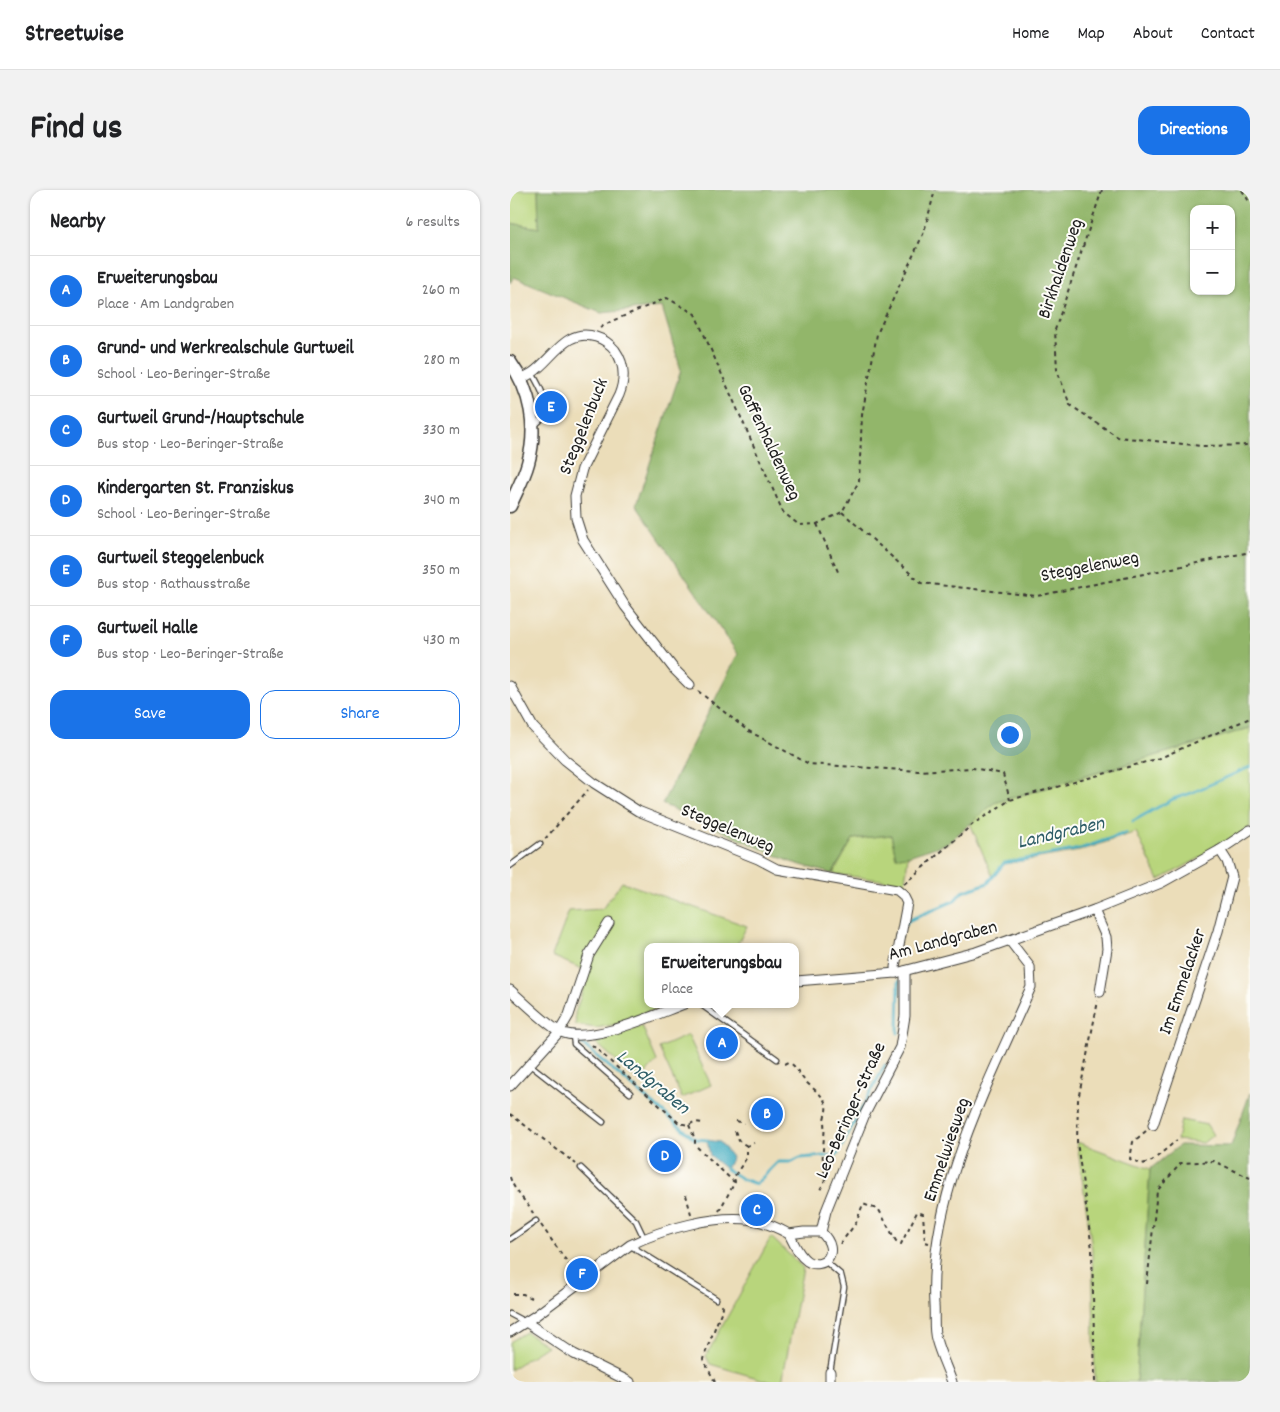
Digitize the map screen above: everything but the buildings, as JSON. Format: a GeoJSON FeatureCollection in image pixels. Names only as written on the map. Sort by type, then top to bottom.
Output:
{"type":"FeatureCollection","features":[{"type":"Feature","properties":{"kind":"main road"},"geometry":{"type":"LineString","coordinates":[[510,362],[527,376],[532,429],[528,463],[510,506]]}},
{"type":"Feature","properties":{"kind":"street"},"geometry":{"type":"LineString","coordinates":[[527,376],[570,339],[582,335],[595,336]]}},
{"type":"Feature","properties":{"kind":"street","name":"Steggelenbuck"},"geometry":{"type":"LineString","coordinates":[[595,336],[605,341],[615,351],[622,363],[623,377],[618,395],[582,469],[575,496],[576,518],[583,540],[625,606],[674,669],[690,685]]}},
{"type":"Feature","properties":{"kind":"street","name":"Steggelenweg"},"geometry":{"type":"LineString","coordinates":[[510,686],[533,727],[565,760],[594,783],[638,811],[758,859],[777,869],[897,890]]}},
{"type":"Feature","properties":{"kind":"street","name":"Am Landgraben"},"geometry":{"type":"LineString","coordinates":[[799,981],[896,973],[1010,941],[1161,883],[1220,850],[1250,830]]}},
{"type":"Feature","properties":{"kind":"street","name":"Im Emmelacker"},"geometry":{"type":"LineString","coordinates":[[1153,1125],[1218,931],[1232,877],[1227,861],[1220,850]]}},
{"type":"Feature","properties":{"kind":"street"},"geometry":{"type":"LineString","coordinates":[[896,973],[895,967],[907,903],[903,895],[897,890]]}},
{"type":"Feature","properties":{"kind":"street"},"geometry":{"type":"LineString","coordinates":[[1094,910],[1106,937],[1107,949],[1100,992]]}},
{"type":"Feature","properties":{"kind":"street"},"geometry":{"type":"LineString","coordinates":[[510,1086],[559,1032],[569,1015],[589,956],[609,923]]}},
{"type":"Feature","properties":{"kind":"street","name":"Emmelwiesweg"},"geometry":{"type":"LineString","coordinates":[[952,1382],[936,1338],[933,1286],[936,1246],[953,1174],[967,1135],[1031,987],[1030,967],[1010,941]]}},
{"type":"Feature","properties":{"kind":"street","name":"Leo-Beringer-Straße"},"geometry":{"type":"LineString","coordinates":[[821,1232],[826,1211],[865,1114],[900,1047],[905,1011],[905,971]]}},
{"type":"Feature","properties":{"kind":"street"},"geometry":{"type":"LineString","coordinates":[[510,990],[559,1032],[578,1036],[628,1026],[674,1008]]}},
{"type":"Feature","properties":{"kind":"street"},"geometry":{"type":"LineString","coordinates":[[510,1332],[630,1245],[644,1238],[694,1224],[716,1220],[754,1220],[789,1234],[821,1232],[829,1240],[832,1249],[830,1256],[817,1264],[808,1262],[797,1250],[789,1234]]}},
{"type":"Feature","properties":{"kind":"street"},"geometry":{"type":"LineString","coordinates":[[526,1322],[574,1354],[630,1382]]}},
{"type":"Feature","properties":{"kind":"street"},"geometry":{"type":"LineString","coordinates":[[830,1372],[830,1382]]}},
{"type":"Feature","properties":{"kind":"lane"},"geometry":{"type":"LineString","coordinates":[[510,866],[540,844]]}},
{"type":"Feature","properties":{"kind":"lane"},"geometry":{"type":"LineString","coordinates":[[706,1008],[777,1059]]}},
{"type":"Feature","properties":{"kind":"lane"},"geometry":{"type":"LineString","coordinates":[[578,1036],[574,1044],[630,1093]]}},
{"type":"Feature","properties":{"kind":"lane"},"geometry":{"type":"LineString","coordinates":[[529,1064],[603,1122]]}},
{"type":"Feature","properties":{"kind":"lane"},"geometry":{"type":"LineString","coordinates":[[581,1168],[636,1221],[644,1238]]}},
{"type":"Feature","properties":{"kind":"lane"},"geometry":{"type":"LineString","coordinates":[[510,1239],[536,1221]]}},
{"type":"Feature","properties":{"kind":"lane"},"geometry":{"type":"LineString","coordinates":[[630,1245],[716,1299]]}},
{"type":"Feature","properties":{"kind":"lane"},"geometry":{"type":"LineString","coordinates":[[824,1261],[840,1275],[844,1287],[830,1372]]}},
{"type":"Feature","properties":{"kind":"lane"},"geometry":{"type":"LineString","coordinates":[[510,1314],[526,1322]]}},
{"type":"Feature","properties":{"kind":"path"},"geometry":{"type":"LineString","coordinates":[[839,574],[817,524],[842,512],[859,481],[862,415],[877,334],[924,232],[935,190]]}},
{"type":"Feature","properties":{"kind":"path","name":"Birkhaldenweg"},"geometry":{"type":"LineString","coordinates":[[1102,190],[1055,330],[1056,370],[1070,405],[1118,437],[1202,446],[1250,445]]}},
{"type":"Feature","properties":{"kind":"path"},"geometry":{"type":"LineString","coordinates":[[1242,190],[1250,203]]}},
{"type":"Feature","properties":{"kind":"path","name":"Gaffenhaldenweg"},"geometry":{"type":"LineString","coordinates":[[595,336],[600,328],[612,321],[667,298],[695,314],[783,512],[799,525],[817,524]]}},
{"type":"Feature","properties":{"kind":"path","name":"Steggelenweg"},"geometry":{"type":"LineString","coordinates":[[842,512],[921,583],[1037,596],[1250,552]]}},
{"type":"Feature","properties":{"kind":"path"},"geometry":{"type":"LineString","coordinates":[[690,685],[747,730],[809,764],[918,771],[973,768],[1003,774],[1010,800]]}},
{"type":"Feature","properties":{"kind":"path"},"geometry":{"type":"LineString","coordinates":[[897,890],[973,824],[1010,800],[1160,758],[1250,718]]}},
{"type":"Feature","properties":{"kind":"path"},"geometry":{"type":"LineString","coordinates":[[540,844],[594,783]]}},
{"type":"Feature","properties":{"kind":"path"},"geometry":{"type":"LineString","coordinates":[[1096,1382],[1092,1249],[1078,1142],[1078,1100],[1100,992]]}},
{"type":"Feature","properties":{"kind":"path"},"geometry":{"type":"LineString","coordinates":[[578,1036],[680,1123],[689,1125],[694,1122],[705,1123]]}},
{"type":"Feature","properties":{"kind":"path"},"geometry":{"type":"LineString","coordinates":[[786,1064],[788,1062],[793,1065],[805,1081],[820,1094],[825,1103],[827,1111],[824,1118],[822,1168],[826,1178],[820,1190]]}},
{"type":"Feature","properties":{"kind":"path"},"geometry":{"type":"LineString","coordinates":[[510,1114],[581,1168]]}},
{"type":"Feature","properties":{"kind":"path"},"geometry":{"type":"LineString","coordinates":[[736,1121],[744,1123]]}},
{"type":"Feature","properties":{"kind":"path"},"geometry":{"type":"LineString","coordinates":[[689,1125],[695,1138],[695,1145],[735,1182]]}},
{"type":"Feature","properties":{"kind":"path"},"geometry":{"type":"LineString","coordinates":[[1153,1125],[1133,1142],[1130,1159],[1142,1164],[1152,1161],[1177,1140]]}},
{"type":"Feature","properties":{"kind":"path"},"geometry":{"type":"LineString","coordinates":[[735,1131],[740,1141],[747,1146]]}},
{"type":"Feature","properties":{"kind":"path"},"geometry":{"type":"LineString","coordinates":[[747,1146],[754,1143]]}},
{"type":"Feature","properties":{"kind":"path"},"geometry":{"type":"LineString","coordinates":[[716,1220],[721,1205],[735,1182],[734,1177],[747,1157],[747,1146]]}},
{"type":"Feature","properties":{"kind":"path"},"geometry":{"type":"LineString","coordinates":[[1147,1284],[1158,1191],[1181,1163],[1214,1161],[1250,1178]]}},
{"type":"Feature","properties":{"kind":"path"},"geometry":{"type":"LineString","coordinates":[[510,1177],[512,1186],[570,1266]]}},
{"type":"Feature","properties":{"kind":"path"},"geometry":{"type":"LineString","coordinates":[[686,1195],[694,1224]]}},
{"type":"Feature","properties":{"kind":"path"},"geometry":{"type":"LineString","coordinates":[[832,1249],[842,1242],[856,1223],[863,1204],[879,1210],[896,1241],[901,1244],[917,1212],[923,1214],[925,1242],[936,1246]]}},
{"type":"Feature","properties":{"kind":"path"},"geometry":{"type":"LineString","coordinates":[[513,1294],[523,1294],[532,1298]]}},
{"type":"Feature","properties":{"kind":"path"},"geometry":{"type":"LineString","coordinates":[[715,1382],[703,1359],[723,1308],[716,1299]]}},
{"type":"Feature","properties":{"kind":"green space"},"geometry":{"type":"Polygon","coordinates":[[[510,190],[538,190],[539,228],[510,223],[510,190]]]}},
{"type":"Feature","properties":{"kind":"green space"},"geometry":{"type":"Polygon","coordinates":[[[538,190],[1250,190],[1250,728],[994,803],[948,843],[908,856],[896,857],[891,835],[853,839],[832,874],[791,862],[662,804],[738,654],[636,505],[681,370],[662,307],[601,313],[514,277],[510,283],[510,223],[539,228],[538,190]]]}},
{"type":"Feature","properties":{"kind":"green space"},"geometry":{"type":"Polygon","coordinates":[[[1250,728],[1250,827],[1213,851],[1159,880],[1136,832],[1080,851],[1004,864],[992,875],[970,823],[994,803],[1250,728]]]}},
{"type":"Feature","properties":{"kind":"green space"},"geometry":{"type":"Polygon","coordinates":[[[891,835],[896,857],[908,856],[905,883],[833,874],[853,839],[891,835]]]}},
{"type":"Feature","properties":{"kind":"green space"},"geometry":{"type":"Polygon","coordinates":[[[622,882],[747,926],[738,943],[644,943],[644,1008],[659,1008],[618,1024],[596,1028],[576,1025],[575,1013],[589,972],[552,956],[569,911],[602,909],[622,882]]]}},
{"type":"Feature","properties":{"kind":"green space"},"geometry":{"type":"Polygon","coordinates":[[[642,1026],[657,1061],[639,1081],[595,1042],[642,1026]]]}},
{"type":"Feature","properties":{"kind":"green space"},"geometry":{"type":"Polygon","coordinates":[[[688,1035],[711,1085],[682,1098],[659,1048],[688,1035]]]}},
{"type":"Feature","properties":{"kind":"green space"},"geometry":{"type":"Polygon","coordinates":[[[1250,1093],[1250,1382],[1136,1382],[1150,1169],[1180,1145],[1231,1146],[1250,1093]]]}},
{"type":"Feature","properties":{"kind":"green space"},"geometry":{"type":"Polygon","coordinates":[[[1181,1120],[1207,1125],[1213,1135],[1203,1143],[1177,1140],[1181,1120]]]}},
{"type":"Feature","properties":{"kind":"green space"},"geometry":{"type":"Polygon","coordinates":[[[1077,1142],[1150,1169],[1136,1382],[1095,1382],[1092,1249],[1077,1142]]]}},
{"type":"Feature","properties":{"kind":"green space"},"geometry":{"type":"Polygon","coordinates":[[[771,1237],[803,1268],[782,1382],[771,1382],[710,1364],[706,1356],[771,1237]]]}},
{"type":"Feature","properties":{"kind":"green space"},"geometry":{"type":"Polygon","coordinates":[[[526,1332],[547,1346],[510,1370],[510,1342],[526,1332]]]}},
{"type":"Feature","properties":{"kind":"water"},"geometry":{"type":"Polygon","coordinates":[[[707,1140],[720,1142],[732,1157],[726,1169],[710,1156],[707,1140]]]}},
{"type":"Feature","properties":{"kind":"waterway","name":"Landgraben"},"geometry":{"type":"LineString","coordinates":[[1133,821],[1173,799],[1250,767]]}},
{"type":"Feature","properties":{"kind":"waterway","name":"Landgraben"},"geometry":{"type":"LineString","coordinates":[[907,923],[907,921],[954,901],[962,892],[988,883],[1004,863],[1080,849],[1126,833]]}},
{"type":"Feature","properties":{"kind":"waterway","name":"Landgraben"},"geometry":{"type":"LineString","coordinates":[[898,1033],[899,981]]}},
{"type":"Feature","properties":{"kind":"waterway","name":"Landgraben"},"geometry":{"type":"LineString","coordinates":[[580,1042],[695,1139],[707,1140]]}},
{"type":"Feature","properties":{"kind":"waterway","name":"Landgraben"},"geometry":{"type":"LineString","coordinates":[[726,1169],[742,1179],[756,1184],[778,1162],[792,1162],[800,1158],[837,1155],[885,1065]]}},
{"type":"Feature","properties":{"kind":"place","name":"Gurtweil Steggelenbuck"},"geometry":{"type":"Point","coordinates":[551,407]}},
{"type":"Feature","properties":{"kind":"place","name":"Erweiterungsbau"},"geometry":{"type":"Point","coordinates":[722,1043]}},
{"type":"Feature","properties":{"kind":"place","name":"Grund- und Werkrealschule Gurtweil"},"geometry":{"type":"Point","coordinates":[767,1114]}},
{"type":"Feature","properties":{"kind":"place","name":"Kindergarten St. Franziskus"},"geometry":{"type":"Point","coordinates":[665,1156]}},
{"type":"Feature","properties":{"kind":"place","name":"Gurtweil Grund-/Hauptschule"},"geometry":{"type":"Point","coordinates":[757,1210]}},
{"type":"Feature","properties":{"kind":"place","name":"Gurtweil Halle"},"geometry":{"type":"Point","coordinates":[582,1274]}}]}
